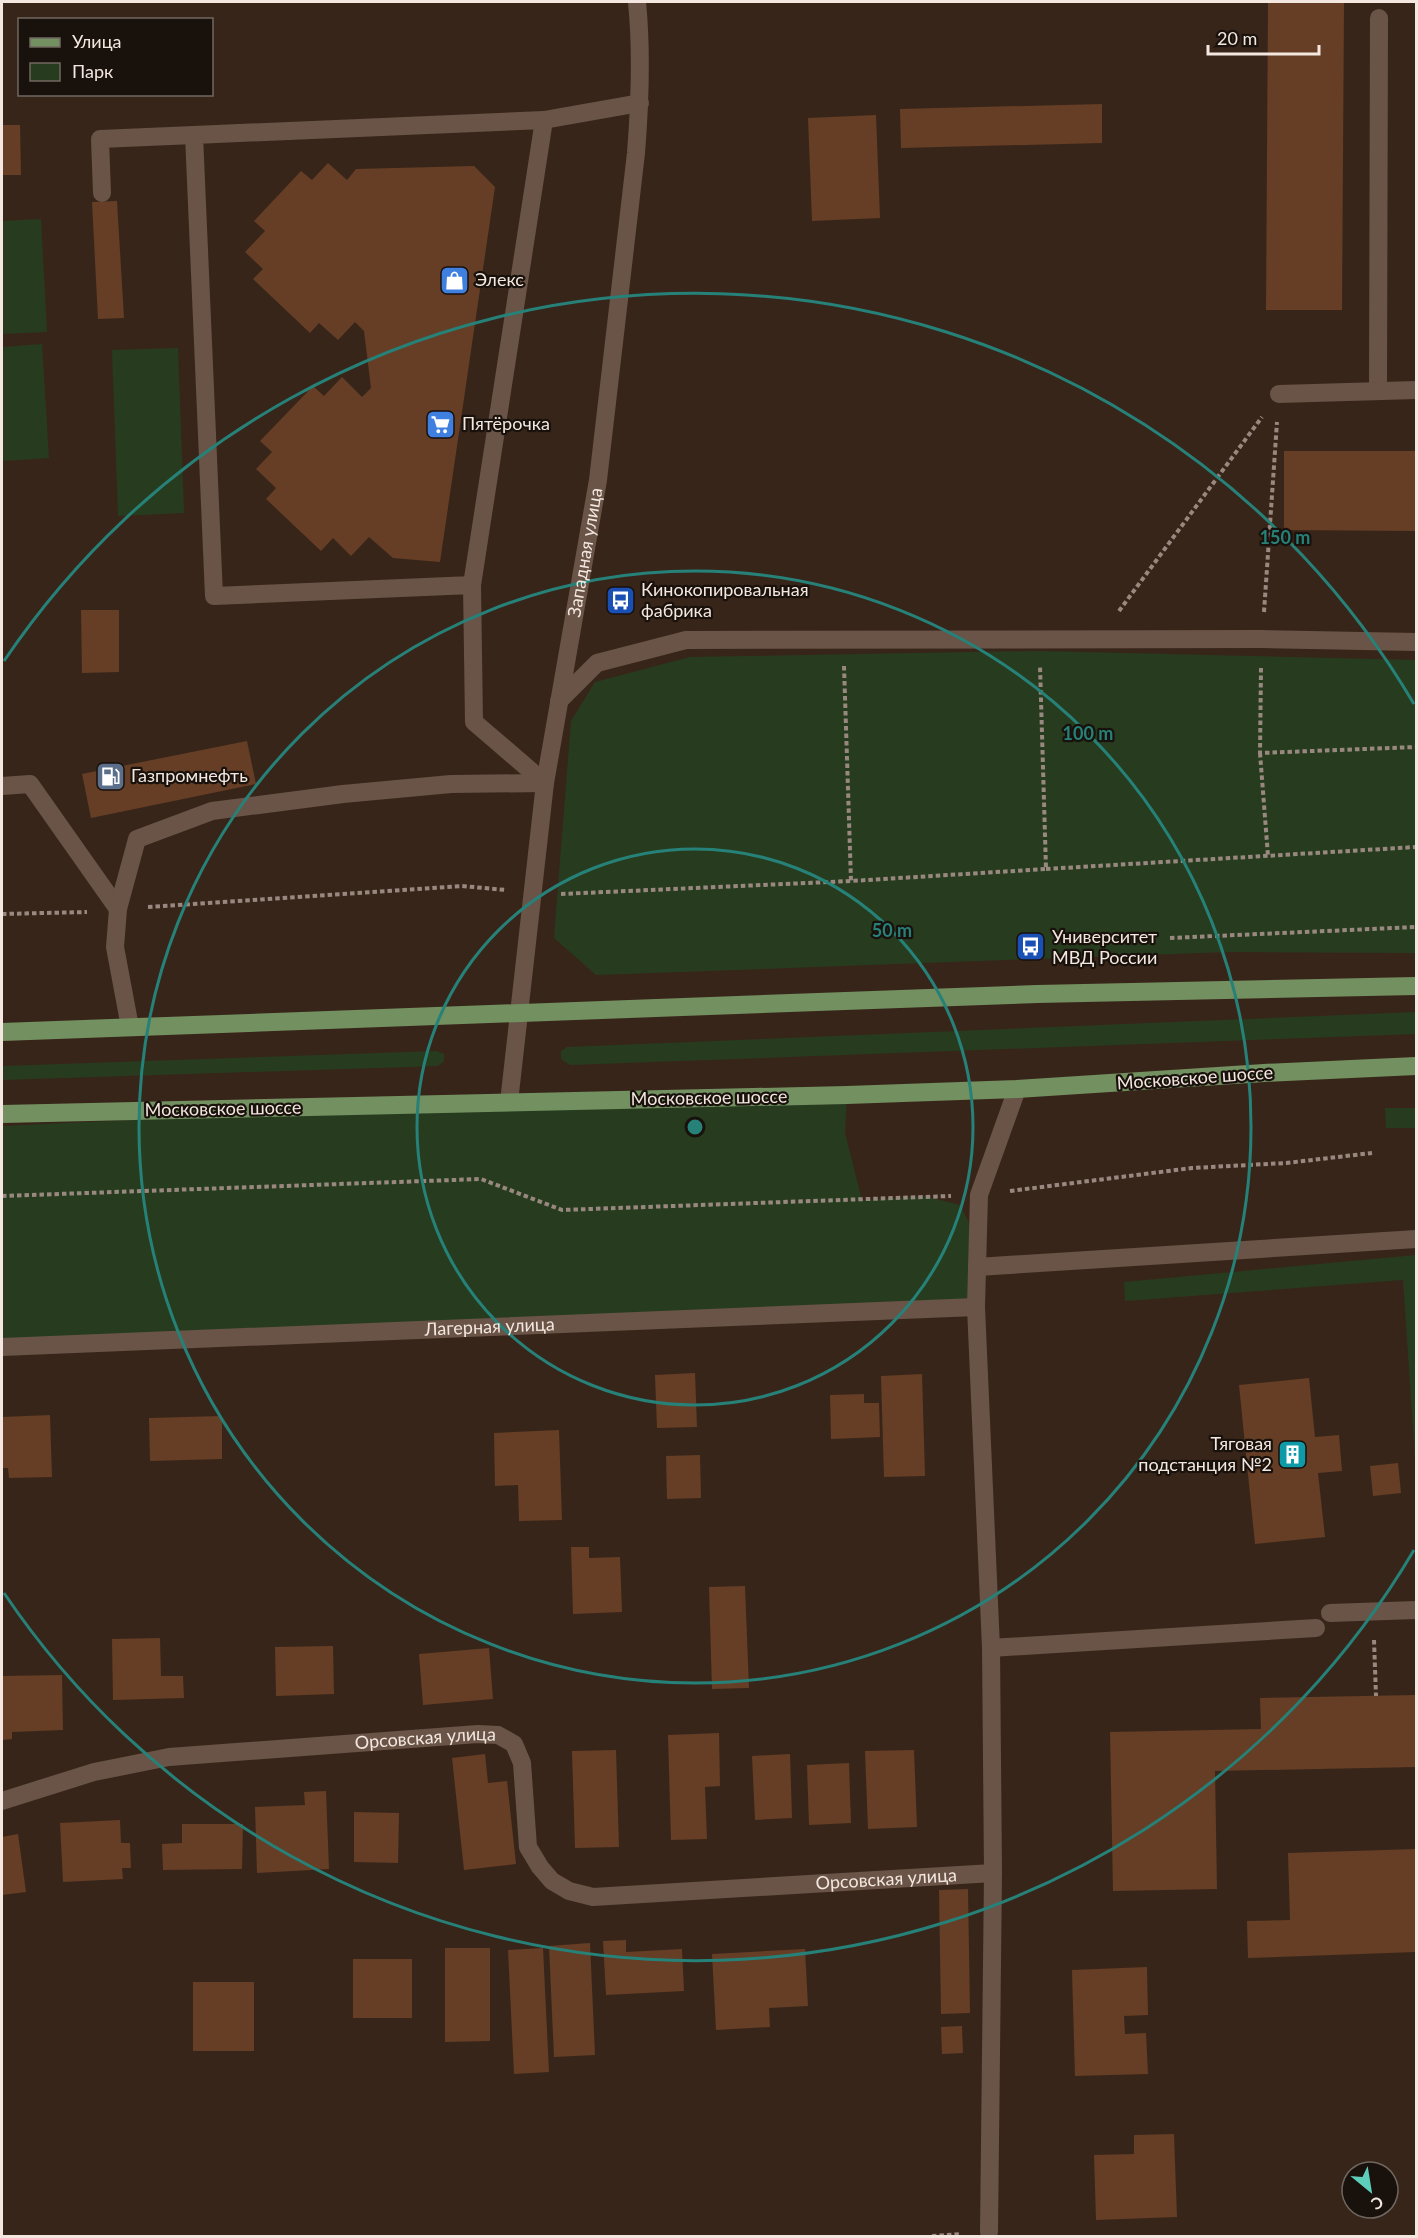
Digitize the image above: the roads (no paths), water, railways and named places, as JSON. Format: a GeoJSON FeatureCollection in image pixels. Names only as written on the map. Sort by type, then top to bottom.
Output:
{"type":"FeatureCollection","features":[{"type":"Feature","properties":{"kind":"main road"},"geometry":{"type":"LineString","coordinates":[[2,1032],[1037,994],[1416,986]]}},
{"type":"Feature","properties":{"kind":"main road","name":"Московское шоссе"},"geometry":{"type":"LineString","coordinates":[[2,1114],[1017,1089],[1416,1066]]}},
{"type":"Feature","properties":{"kind":"street","name":"Западная улица"},"geometry":{"type":"LineString","coordinates":[[509,1102],[544,783],[598,480],[636,153],[640,103],[637,2]]}},
{"type":"Feature","properties":{"kind":"street"},"geometry":{"type":"LineString","coordinates":[[1378,391],[1379,18]]}},
{"type":"Feature","properties":{"kind":"street"},"geometry":{"type":"LineString","coordinates":[[102,193],[100,139],[544,120],[640,103]]}},
{"type":"Feature","properties":{"kind":"street"},"geometry":{"type":"LineString","coordinates":[[544,120],[472,585],[474,722],[544,783]]}},
{"type":"Feature","properties":{"kind":"street"},"geometry":{"type":"LineString","coordinates":[[194,135],[214,596],[472,585]]}},
{"type":"Feature","properties":{"kind":"street"},"geometry":{"type":"LineString","coordinates":[[1279,394],[1416,390]]}},
{"type":"Feature","properties":{"kind":"street"},"geometry":{"type":"LineString","coordinates":[[559,701],[597,663],[686,640],[843,642],[1099,639],[1416,642]]}},
{"type":"Feature","properties":{"kind":"street"},"geometry":{"type":"LineString","coordinates":[[130,1027],[116,947],[118,909],[137,839],[212,811],[343,794],[451,784],[544,783]]}},
{"type":"Feature","properties":{"kind":"street"},"geometry":{"type":"LineString","coordinates":[[2,786],[30,784],[118,909]]}},
{"type":"Feature","properties":{"kind":"street"},"geometry":{"type":"LineString","coordinates":[[989,2232],[993,1873],[991,1648],[976,1307],[979,1195],[1017,1089]]}},
{"type":"Feature","properties":{"kind":"street"},"geometry":{"type":"LineString","coordinates":[[977,1267],[1416,1239]]}},
{"type":"Feature","properties":{"kind":"street","name":"Лагерная улица"},"geometry":{"type":"LineString","coordinates":[[2,1347],[976,1307]]}},
{"type":"Feature","properties":{"kind":"street"},"geometry":{"type":"LineString","coordinates":[[1330,1613],[1416,1610]]}},
{"type":"Feature","properties":{"kind":"street"},"geometry":{"type":"LineString","coordinates":[[991,1648],[1316,1628]]}},
{"type":"Feature","properties":{"kind":"street","name":"Орсовская улица"},"geometry":{"type":"LineString","coordinates":[[2,1801],[94,1772],[170,1757],[478,1734],[498,1735],[514,1744],[522,1763],[528,1847],[552,1881],[569,1891],[593,1897],[993,1873]]}},
{"type":"Feature","properties":{"kind":"place","name":"Элекс"},"geometry":{"type":"Point","coordinates":[454,280]}},
{"type":"Feature","properties":{"kind":"place","name":"Пятёрочка"},"geometry":{"type":"Point","coordinates":[441,424]}},
{"type":"Feature","properties":{"kind":"place","name":"Кинокопировальная фабрика"},"geometry":{"type":"Point","coordinates":[620,600]}},
{"type":"Feature","properties":{"kind":"place","name":"Газпромнефть"},"geometry":{"type":"Point","coordinates":[110,776]}},
{"type":"Feature","properties":{"kind":"place","name":"Университет МВД России"},"geometry":{"type":"Point","coordinates":[1031,947]}},
{"type":"Feature","properties":{"kind":"place","name":"Тяговая подстанция №2"},"geometry":{"type":"Point","coordinates":[1293,1454]}}]}
